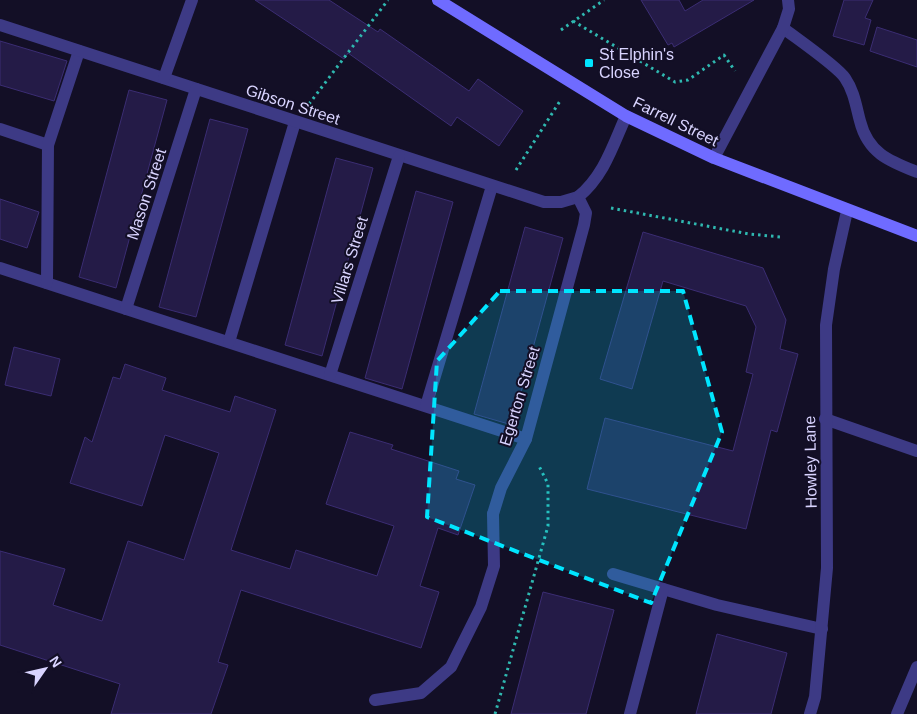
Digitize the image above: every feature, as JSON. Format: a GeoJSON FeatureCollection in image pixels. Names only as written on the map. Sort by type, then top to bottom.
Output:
{"type":"FeatureCollection","features":[{"type":"Feature","properties":{"kind":"street"},"geometry":{"type":"LineString","coordinates":[[164,78],[192,0]]}},
{"type":"Feature","properties":{"kind":"street","name":"Farrell Street"},"geometry":{"type":"LineString","coordinates":[[438,0],[626,116],[714,158],[847,211],[917,236]]}},
{"type":"Feature","properties":{"kind":"street"},"geometry":{"type":"LineString","coordinates":[[714,158],[783,28],[789,8],[788,0]]}},
{"type":"Feature","properties":{"kind":"street","name":"Gibson Street"},"geometry":{"type":"LineString","coordinates":[[0,25],[544,202],[561,202],[578,197]]}},
{"type":"Feature","properties":{"kind":"street"},"geometry":{"type":"LineString","coordinates":[[783,28],[845,77],[856,99],[861,124],[870,145],[888,161],[917,172]]}},
{"type":"Feature","properties":{"kind":"street"},"geometry":{"type":"LineString","coordinates":[[47,283],[48,145],[79,51]]}},
{"type":"Feature","properties":{"kind":"street","name":"Mason Street"},"geometry":{"type":"LineString","coordinates":[[126,309],[196,89]]}},
{"type":"Feature","properties":{"kind":"street"},"geometry":{"type":"LineString","coordinates":[[578,197],[596,180],[604,168],[626,116]]}},
{"type":"Feature","properties":{"kind":"street"},"geometry":{"type":"LineString","coordinates":[[228,342],[295,122]]}},
{"type":"Feature","properties":{"kind":"street"},"geometry":{"type":"LineString","coordinates":[[0,129],[48,145]]}},
{"type":"Feature","properties":{"kind":"street","name":"Villars Street"},"geometry":{"type":"LineString","coordinates":[[330,375],[398,156]]}},
{"type":"Feature","properties":{"kind":"street"},"geometry":{"type":"LineString","coordinates":[[426,406],[498,187]]}},
{"type":"Feature","properties":{"kind":"street","name":"Egerton Street"},"geometry":{"type":"LineString","coordinates":[[376,700],[421,693],[451,667],[481,607],[494,566],[493,514],[501,488],[526,439],[584,225],[586,213],[578,197]]}},
{"type":"Feature","properties":{"kind":"street","name":"Howley Lane"},"geometry":{"type":"LineString","coordinates":[[810,714],[815,697],[827,568],[826,326],[834,269],[847,211]]}},
{"type":"Feature","properties":{"kind":"street"},"geometry":{"type":"LineString","coordinates":[[0,268],[526,439]]}},
{"type":"Feature","properties":{"kind":"street"},"geometry":{"type":"LineString","coordinates":[[825,419],[917,451]]}},
{"type":"Feature","properties":{"kind":"street"},"geometry":{"type":"LineString","coordinates":[[613,574],[718,606],[822,629]]}},
{"type":"Feature","properties":{"kind":"street"},"geometry":{"type":"LineString","coordinates":[[630,714],[663,589]]}},
{"type":"Feature","properties":{"kind":"street"},"geometry":{"type":"LineString","coordinates":[[898,714],[917,667]]}},
{"type":"Feature","properties":{"kind":"path"},"geometry":{"type":"LineString","coordinates":[[295,122],[388,0]]}},
{"type":"Feature","properties":{"kind":"path"},"geometry":{"type":"LineString","coordinates":[[561,30],[604,0]]}},
{"type":"Feature","properties":{"kind":"path"},"geometry":{"type":"LineString","coordinates":[[573,21],[675,82],[688,80],[724,55],[735,71]]}},
{"type":"Feature","properties":{"kind":"path"},"geometry":{"type":"LineString","coordinates":[[498,187],[572,82]]}},
{"type":"Feature","properties":{"kind":"path"},"geometry":{"type":"LineString","coordinates":[[611,208],[749,234],[781,237]]}},
{"type":"Feature","properties":{"kind":"path"},"geometry":{"type":"LineString","coordinates":[[495,714],[548,526],[548,484],[526,439]]}},
{"type":"Feature","properties":{"kind":"highlighted area"},"geometry":{"type":"Polygon","coordinates":[[[500,291],[683,291],[722,432],[651,603],[427,517],[437,361],[500,291]]]}},
{"type":"Feature","properties":{"kind":"building"},"geometry":{"type":"Polygon","coordinates":[[[255,0],[329,0],[378,32],[380,29],[469,91],[478,79],[523,111],[499,146],[457,117],[451,126],[348,53],[344,59],[255,0]]]}},
{"type":"Feature","properties":{"kind":"building"},"geometry":{"type":"Polygon","coordinates":[[[641,0],[679,0],[685,11],[703,0],[754,0],[674,47],[672,43],[668,45],[641,0]]]}},
{"type":"Feature","properties":{"kind":"building"},"geometry":{"type":"Polygon","coordinates":[[[844,0],[873,0],[865,18],[871,20],[864,45],[833,36],[844,0]]]}},
{"type":"Feature","properties":{"kind":"building"},"geometry":{"type":"Polygon","coordinates":[[[877,27],[917,40],[917,67],[870,51],[877,27]]]}},
{"type":"Feature","properties":{"kind":"building"},"geometry":{"type":"Polygon","coordinates":[[[0,41],[67,61],[54,101],[0,85],[0,41]]]}},
{"type":"Feature","properties":{"kind":"building"},"geometry":{"type":"Polygon","coordinates":[[[129,90],[167,100],[116,288],[79,277],[129,90]]]}},
{"type":"Feature","properties":{"kind":"building"},"geometry":{"type":"Polygon","coordinates":[[[210,119],[248,129],[196,317],[159,307],[210,119]]]}},
{"type":"Feature","properties":{"kind":"building"},"geometry":{"type":"Polygon","coordinates":[[[336,158],[373,168],[322,356],[285,345],[336,158]]]}},
{"type":"Feature","properties":{"kind":"building"},"geometry":{"type":"Polygon","coordinates":[[[416,191],[453,202],[402,389],[365,378],[416,191]]]}},
{"type":"Feature","properties":{"kind":"building"},"geometry":{"type":"Polygon","coordinates":[[[0,199],[39,212],[27,248],[0,239],[0,199]]]}},
{"type":"Feature","properties":{"kind":"building"},"geometry":{"type":"Polygon","coordinates":[[[525,227],[563,238],[512,425],[474,414],[525,227]]]}},
{"type":"Feature","properties":{"kind":"building"},"geometry":{"type":"Polygon","coordinates":[[[643,232],[763,268],[786,320],[780,349],[798,354],[777,432],[771,430],[746,529],[587,489],[605,418],[733,451],[753,374],[746,372],[756,327],[746,306],[663,281],[632,389],[600,379],[643,232]]]}},
{"type":"Feature","properties":{"kind":"building"},"geometry":{"type":"Polygon","coordinates":[[[14,347],[60,359],[51,396],[5,385],[14,347]]]}},
{"type":"Feature","properties":{"kind":"building"},"geometry":{"type":"Polygon","coordinates":[[[125,364],[166,378],[162,390],[230,412],[235,396],[276,410],[231,550],[290,569],[296,550],[377,576],[394,526],[326,504],[350,432],[393,445],[391,449],[459,471],[456,479],[475,485],[458,535],[438,528],[420,586],[439,592],[421,648],[241,590],[218,662],[228,665],[211,714],[111,714],[120,684],[0,645],[0,551],[65,569],[53,605],[102,621],[128,541],[184,560],[219,453],[165,435],[142,506],[70,483],[85,437],[92,442],[113,377],[120,379],[125,364]]]}},
{"type":"Feature","properties":{"kind":"building"},"geometry":{"type":"Polygon","coordinates":[[[543,592],[614,610],[586,714],[511,714],[543,592]]]}},
{"type":"Feature","properties":{"kind":"building"},"geometry":{"type":"Polygon","coordinates":[[[717,634],[787,653],[771,714],[696,714],[717,634]]]}},
{"type":"Feature","properties":{"kind":"place","name":"St Elphin's Close"},"geometry":{"type":"Point","coordinates":[589,63]}}]}
